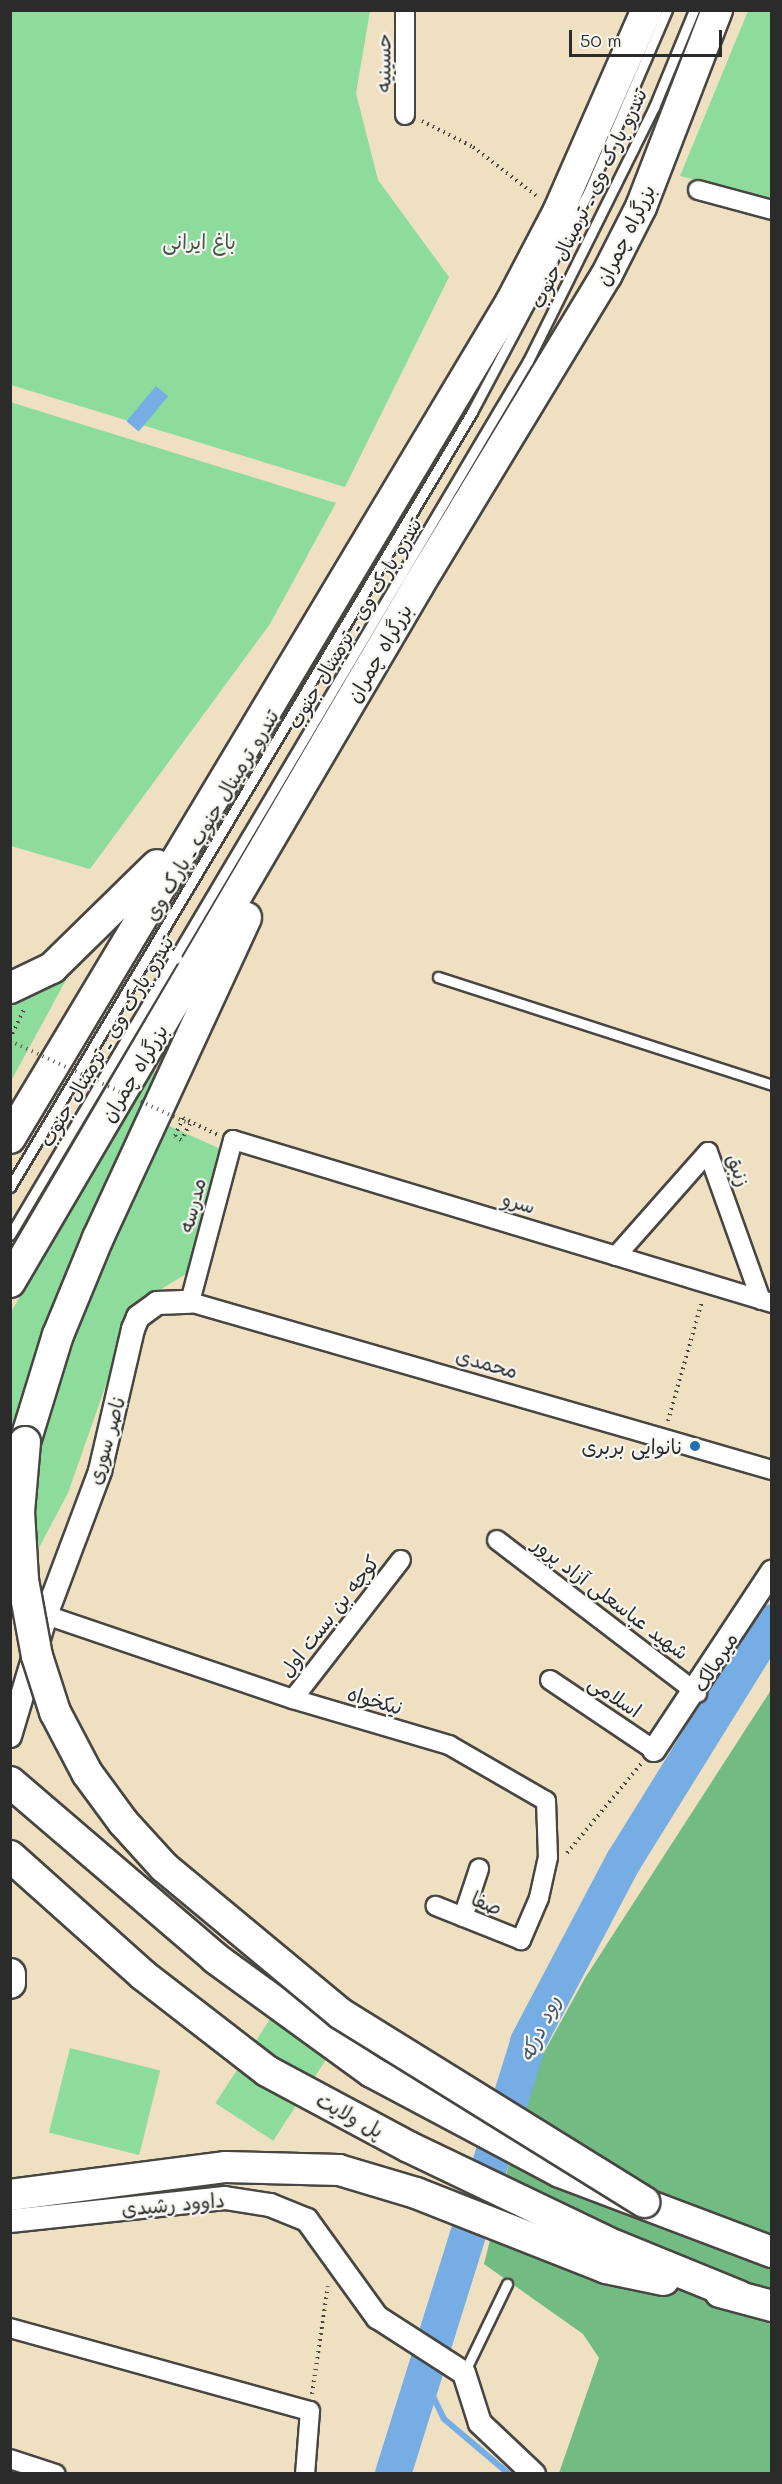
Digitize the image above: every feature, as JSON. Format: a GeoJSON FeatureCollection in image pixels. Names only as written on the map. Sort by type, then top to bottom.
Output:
{"type":"FeatureCollection","features":[{"type":"Feature","properties":{"kind":"highway"},"geometry":{"type":"LineString","coordinates":[[10,1138],[188,833],[512,302],[559,210],[647,10]]}},
{"type":"Feature","properties":{"kind":"highway","name":"بزرگراه چمران"},"geometry":{"type":"LineString","coordinates":[[10,1282],[274,838],[418,586],[606,276],[655,175],[717,10]]}},
{"type":"Feature","properties":{"kind":"highway"},"geometry":{"type":"LineString","coordinates":[[18,998],[52,968],[188,833]]}},
{"type":"Feature","properties":{"kind":"highway"},"geometry":{"type":"LineString","coordinates":[[274,838],[255,896],[58,1335],[25,1442],[19,1512],[23,1580],[37,1656],[55,1712],[87,1773],[123,1822],[236,1930],[341,2014],[644,2202]]}},
{"type":"Feature","properties":{"kind":"highway"},"geometry":{"type":"LineString","coordinates":[[10,1782],[215,1958],[372,2072],[560,2172],[771,2252]]}},
{"type":"Feature","properties":{"kind":"highway","name":"پل ولایت"},"geometry":{"type":"LineString","coordinates":[[10,1856],[143,1975],[267,2071],[409,2147],[616,2246],[739,2296]]}},
{"type":"Feature","properties":{"kind":"highway"},"geometry":{"type":"LineString","coordinates":[[10,1974],[10,1983]]}},
{"type":"Feature","properties":{"kind":"highway"},"geometry":{"type":"LineString","coordinates":[[12,2214],[226,2167],[339,2170],[416,2193],[606,2268],[739,2296],[771,2306]]}},
{"type":"Feature","properties":{"kind":"street","name":"حسینیه"},"geometry":{"type":"LineString","coordinates":[[405,10],[405,115]]}},
{"type":"Feature","properties":{"kind":"street"},"geometry":{"type":"LineString","coordinates":[[698,190],[771,210]]}},
{"type":"Feature","properties":{"kind":"street","name":"سرو"},"geometry":{"type":"LineString","coordinates":[[233,1140],[254,1144],[766,1302]]}},
{"type":"Feature","properties":{"kind":"street","name":"مدرسه"},"geometry":{"type":"LineString","coordinates":[[190,1302],[233,1140]]}},
{"type":"Feature","properties":{"kind":"street","name":"زنبق"},"geometry":{"type":"LineString","coordinates":[[616,1256],[708,1152],[766,1302]]}},
{"type":"Feature","properties":{"kind":"street","name":"محمدی"},"geometry":{"type":"LineString","coordinates":[[190,1302],[663,1436],[771,1470]]}},
{"type":"Feature","properties":{"kind":"street","name":"ناصر سوری"},"geometry":{"type":"LineString","coordinates":[[10,1736],[46,1615],[100,1471],[138,1317],[157,1303],[190,1302]]}},
{"type":"Feature","properties":{"kind":"street","name":"شهید عباسعلی آزاد پرور"},"geometry":{"type":"LineString","coordinates":[[497,1540],[697,1693]]}},
{"type":"Feature","properties":{"kind":"street","name":"کوچه بن بست اول"},"geometry":{"type":"LineString","coordinates":[[293,1699],[401,1560]]}},
{"type":"Feature","properties":{"kind":"street","name":"میرمالک"},"geometry":{"type":"LineString","coordinates":[[654,1750],[697,1693],[771,1572]]}},
{"type":"Feature","properties":{"kind":"street","name":"نیکخواه"},"geometry":{"type":"LineString","coordinates":[[46,1615],[293,1699],[449,1745],[497,1768],[546,1801],[548,1857],[539,1898],[521,1940]]}},
{"type":"Feature","properties":{"kind":"street","name":"اسلامی"},"geometry":{"type":"LineString","coordinates":[[550,1680],[654,1750]]}},
{"type":"Feature","properties":{"kind":"street"},"geometry":{"type":"LineString","coordinates":[[463,1917],[479,1869]]}},
{"type":"Feature","properties":{"kind":"street","name":"صفا"},"geometry":{"type":"LineString","coordinates":[[436,1906],[521,1940]]}},
{"type":"Feature","properties":{"kind":"street","name":"داوود رشیدی"},"geometry":{"type":"LineString","coordinates":[[12,2214],[202,2198],[248,2199],[307,2220],[376,2317],[416,2346],[464,2373]]}},
{"type":"Feature","properties":{"kind":"street"},"geometry":{"type":"LineString","coordinates":[[10,2328],[135,2365],[310,2411],[305,2474]]}},
{"type":"Feature","properties":{"kind":"street"},"geometry":{"type":"LineString","coordinates":[[464,2373],[480,2423],[534,2474]]}},
{"type":"Feature","properties":{"kind":"street"},"geometry":{"type":"LineString","coordinates":[[10,2459],[56,2474]]}},
{"type":"Feature","properties":{"kind":"lane","name":"تندرو ترمینال جنوب ـ پارک وی"},"geometry":{"type":"LineString","coordinates":[[10,1187],[472,412],[589,191],[667,10]]}},
{"type":"Feature","properties":{"kind":"lane","name":"تندرو پارک وی ـ ترمینال جنوب"},"geometry":{"type":"LineString","coordinates":[[10,1235],[177,958],[528,361],[654,107],[694,10]]}},
{"type":"Feature","properties":{"kind":"lane"},"geometry":{"type":"LineString","coordinates":[[154,945],[177,958]]}},
{"type":"Feature","properties":{"kind":"lane"},"geometry":{"type":"LineString","coordinates":[[438,977],[771,1085]]}},
{"type":"Feature","properties":{"kind":"lane"},"geometry":{"type":"LineString","coordinates":[[464,2373],[507,2284]]}},
{"type":"Feature","properties":{"kind":"path"},"geometry":{"type":"LineString","coordinates":[[405,115],[472,147],[559,210]]}},
{"type":"Feature","properties":{"kind":"path"},"geometry":{"type":"LineString","coordinates":[[18,998],[10,1040],[190,1124],[181,1140],[175,1136]]}},
{"type":"Feature","properties":{"kind":"path"},"geometry":{"type":"LineString","coordinates":[[183,1118],[233,1140]]}},
{"type":"Feature","properties":{"kind":"path"},"geometry":{"type":"LineString","coordinates":[[663,1436],[707,1284]]}},
{"type":"Feature","properties":{"kind":"path"},"geometry":{"type":"LineString","coordinates":[[548,1857],[564,1857],[654,1750]]}},
{"type":"Feature","properties":{"kind":"path"},"geometry":{"type":"LineString","coordinates":[[310,2411],[329,2285],[346,2274]]}},
{"type":"Feature","properties":{"kind":"green space","name":"باغ ایرانی"},"geometry":{"type":"Polygon","coordinates":[[[10,11],[370,11],[356,93],[378,180],[449,277],[345,487],[11,385],[10,11]]]}},
{"type":"Feature","properties":{"kind":"green space"},"geometry":{"type":"Polygon","coordinates":[[[748,11],[771,11],[771,199],[680,176],[748,11]]]}},
{"type":"Feature","properties":{"kind":"green space"},"geometry":{"type":"Polygon","coordinates":[[[10,402],[336,503],[270,624],[90,869],[11,846],[10,402]]]}},
{"type":"Feature","properties":{"kind":"green space"},"geometry":{"type":"Polygon","coordinates":[[[72,969],[11,1081],[11,1002],[72,969]]]}},
{"type":"Feature","properties":{"kind":"green space"},"geometry":{"type":"Polygon","coordinates":[[[154,1069],[161,1084],[28,1374],[11,1444],[11,1312],[154,1069]]]}},
{"type":"Feature","properties":{"kind":"green space"},"geometry":{"type":"Polygon","coordinates":[[[165,1124],[225,1151],[191,1271],[148,1297],[128,1322],[68,1493],[33,1559],[37,1434],[86,1300],[165,1124]]]}},
{"type":"Feature","properties":{"kind":"green space"},"geometry":{"type":"Polygon","coordinates":[[[771,1690],[771,2473],[559,2473],[599,2358],[583,2334],[484,2264],[531,2076],[585,1978],[771,1690]]]}},
{"type":"Feature","properties":{"kind":"green space"},"geometry":{"type":"Polygon","coordinates":[[[272,2016],[330,2054],[273,2141],[215,2103],[272,2016]]]}},
{"type":"Feature","properties":{"kind":"green space"},"geometry":{"type":"Polygon","coordinates":[[[70,2048],[160,2070],[139,2155],[49,2132],[70,2048]]]}},
{"type":"Feature","properties":{"kind":"water"},"geometry":{"type":"Polygon","coordinates":[[[156,386],[168,396],[139,432],[126,421],[156,386]]]}},
{"type":"Feature","properties":{"kind":"waterway","name":"رود درکه"},"geometry":{"type":"LineString","coordinates":[[393,2474],[528,2042],[623,1862],[772,1622]]}},
{"type":"Feature","properties":{"kind":"waterway"},"geometry":{"type":"LineString","coordinates":[[425,2380],[444,2419],[509,2474]]}},
{"type":"Feature","properties":{"kind":"place","name":"نانوایی بربری"},"geometry":{"type":"Point","coordinates":[695,1446]}}]}
